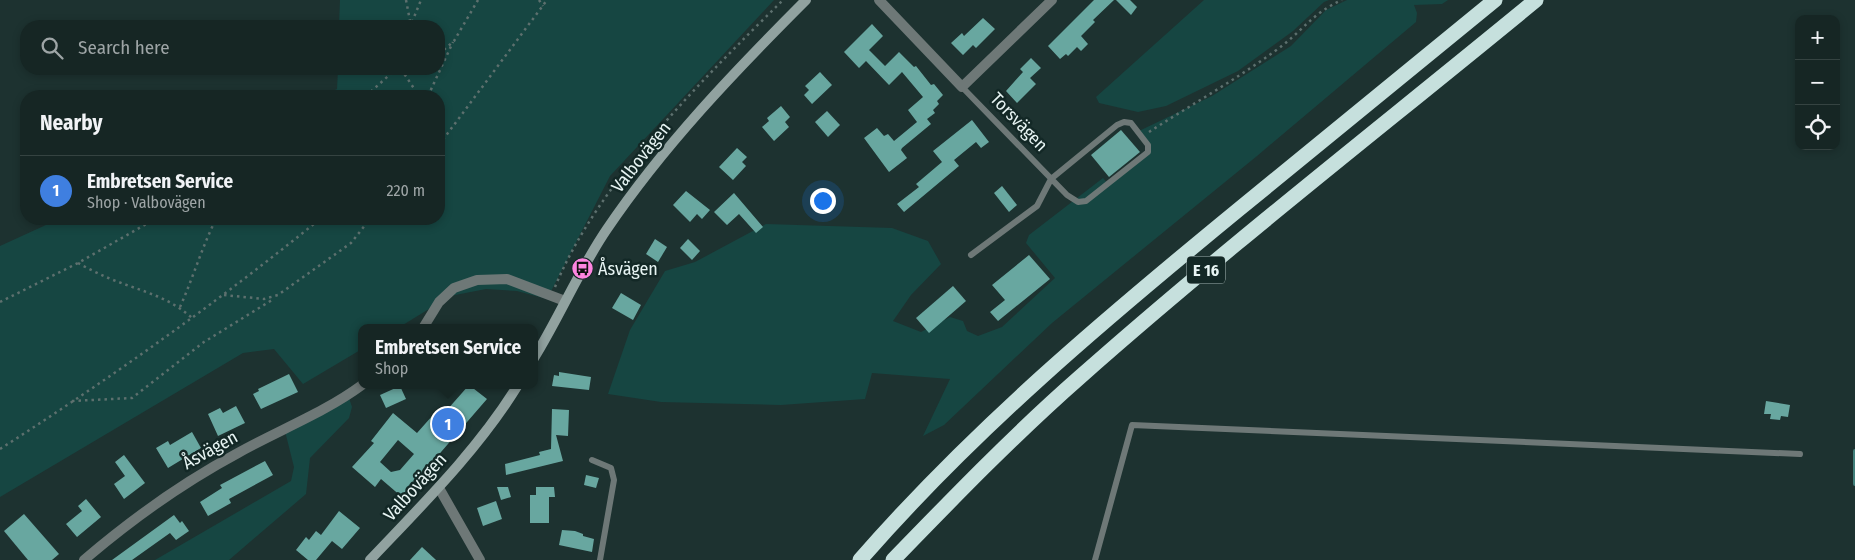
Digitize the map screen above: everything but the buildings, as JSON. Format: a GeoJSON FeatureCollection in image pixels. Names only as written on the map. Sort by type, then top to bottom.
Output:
{"type":"FeatureCollection","features":[{"type":"Feature","properties":{"kind":"highway","name":"E 16"},"geometry":{"type":"LineString","coordinates":[[860,560],[946,468],[1060,358],[1134,294],[1495,0]]}},
{"type":"Feature","properties":{"kind":"highway","name":"E 16"},"geometry":{"type":"LineString","coordinates":[[893,560],[965,485],[1079,378],[1172,298],[1536,0]]}},
{"type":"Feature","properties":{"kind":"main road","name":"Valbovägen"},"geometry":{"type":"LineString","coordinates":[[538,351],[606,231],[654,165],[729,78],[806,0]]}},
{"type":"Feature","properties":{"kind":"main road","name":"Valbovägen"},"geometry":{"type":"LineString","coordinates":[[370,560],[439,488],[482,436],[515,389]]}},
{"type":"Feature","properties":{"kind":"street","name":"Torsvägen"},"geometry":{"type":"LineString","coordinates":[[879,0],[962,87]]}},
{"type":"Feature","properties":{"kind":"street"},"geometry":{"type":"LineString","coordinates":[[962,87],[1052,0]]}},
{"type":"Feature","properties":{"kind":"street"},"geometry":{"type":"LineString","coordinates":[[425,324],[439,302],[454,288],[477,280],[507,279],[565,301]]}},
{"type":"Feature","properties":{"kind":"street","name":"Åsvägen"},"geometry":{"type":"LineString","coordinates":[[84,560],[118,531],[179,486],[254,444],[345,398],[358,388]]}},
{"type":"Feature","properties":{"kind":"street"},"geometry":{"type":"LineString","coordinates":[[439,488],[480,560]]}},
{"type":"Feature","properties":{"kind":"lane","name":"Torsvägen"},"geometry":{"type":"LineString","coordinates":[[962,87],[1066,195],[1078,202],[1086,201],[1148,152],[1148,145],[1141,137]]}},
{"type":"Feature","properties":{"kind":"lane"},"geometry":{"type":"LineString","coordinates":[[972,255],[1037,206],[1051,179],[1124,122],[1131,123],[1141,137]]}},
{"type":"Feature","properties":{"kind":"lane"},"geometry":{"type":"LineString","coordinates":[[1095,560],[1132,425],[1800,454]]}},
{"type":"Feature","properties":{"kind":"lane"},"geometry":{"type":"LineString","coordinates":[[592,460],[610,468],[614,480],[600,560]]}},
{"type":"Feature","properties":{"kind":"path"},"geometry":{"type":"LineString","coordinates":[[406,0],[410,20]]}},
{"type":"Feature","properties":{"kind":"path"},"geometry":{"type":"LineString","coordinates":[[413,20],[421,0]]}},
{"type":"Feature","properties":{"kind":"path"},"geometry":{"type":"LineString","coordinates":[[445,60],[478,0]]}},
{"type":"Feature","properties":{"kind":"path"},"geometry":{"type":"LineString","coordinates":[[539,0],[543,6]]}},
{"type":"Feature","properties":{"kind":"path"},"geometry":{"type":"LineString","coordinates":[[445,137],[547,0]]}},
{"type":"Feature","properties":{"kind":"path"},"geometry":{"type":"LineString","coordinates":[[1141,137],[1257,64],[1290,40],[1324,8],[1342,0]]}},
{"type":"Feature","properties":{"kind":"path"},"geometry":{"type":"LineString","coordinates":[[445,49],[454,41]]}},
{"type":"Feature","properties":{"kind":"path"},"geometry":{"type":"LineString","coordinates":[[373,90],[389,75]]}},
{"type":"Feature","properties":{"kind":"path"},"geometry":{"type":"LineString","coordinates":[[405,75],[415,90]]}},
{"type":"Feature","properties":{"kind":"path"},"geometry":{"type":"LineString","coordinates":[[431,90],[438,75]]}},
{"type":"Feature","properties":{"kind":"path"},"geometry":{"type":"LineString","coordinates":[[0,302],[78,263],[144,225]]}},
{"type":"Feature","properties":{"kind":"path"},"geometry":{"type":"LineString","coordinates":[[180,307],[193,278],[205,240],[213,225]]}},
{"type":"Feature","properties":{"kind":"path"},"geometry":{"type":"LineString","coordinates":[[0,449],[84,396],[223,295],[312,225]]}},
{"type":"Feature","properties":{"kind":"path"},"geometry":{"type":"LineString","coordinates":[[223,295],[264,299],[278,295],[351,243],[365,225]]}},
{"type":"Feature","properties":{"kind":"path"},"geometry":{"type":"LineString","coordinates":[[78,263],[106,277],[159,296],[180,307],[192,318]]}},
{"type":"Feature","properties":{"kind":"path"},"geometry":{"type":"LineString","coordinates":[[72,401],[132,398],[204,342],[272,300]]}},
{"type":"Feature","properties":{"kind":"shaded area"},"geometry":{"type":"Polygon","coordinates":[[[340,0],[774,0],[610,176],[547,299],[517,291],[486,289],[450,296],[404,324],[358,324],[358,351],[303,384],[274,349],[243,353],[0,497],[0,246],[46,225],[445,225],[445,90],[335,90],[337,89],[338,75],[445,75],[445,20],[339,20],[340,0]]]}},
{"type":"Feature","properties":{"kind":"shaded area"},"geometry":{"type":"Polygon","coordinates":[[[1204,0],[1329,0],[1324,2],[1293,31],[1238,71],[1166,106],[1138,112],[1099,103],[1096,97],[1204,0]]]}},
{"type":"Feature","properties":{"kind":"shaded area"},"geometry":{"type":"Polygon","coordinates":[[[1347,0],[1448,0],[1442,4],[1414,5],[1417,13],[1416,22],[1257,156],[1052,323],[944,425],[923,436],[950,379],[872,373],[865,399],[781,405],[661,402],[608,394],[630,330],[665,271],[695,262],[766,224],[892,228],[928,241],[941,264],[911,295],[893,321],[921,332],[950,317],[963,321],[967,331],[978,336],[1002,327],[1055,278],[1026,243],[1029,235],[1103,178],[1109,185],[1150,150],[1139,131],[1212,96],[1291,46],[1326,10],[1347,0]]]}},
{"type":"Feature","properties":{"kind":"shaded area"},"geometry":{"type":"Polygon","coordinates":[[[349,398],[352,407],[349,418],[310,458],[306,494],[229,560],[155,560],[291,481],[294,467],[285,431],[349,398]]]}},
{"type":"Feature","properties":{"kind":"waterway"},"geometry":{"type":"LineString","coordinates":[[1855,451],[1855,484]]}},
{"type":"Feature","properties":{"kind":"place","name":"Åsvägen"},"geometry":{"type":"Point","coordinates":[582,269]}},
{"type":"Feature","properties":{"kind":"place","name":"Embretsen Service"},"geometry":{"type":"Point","coordinates":[448,424]}}]}
